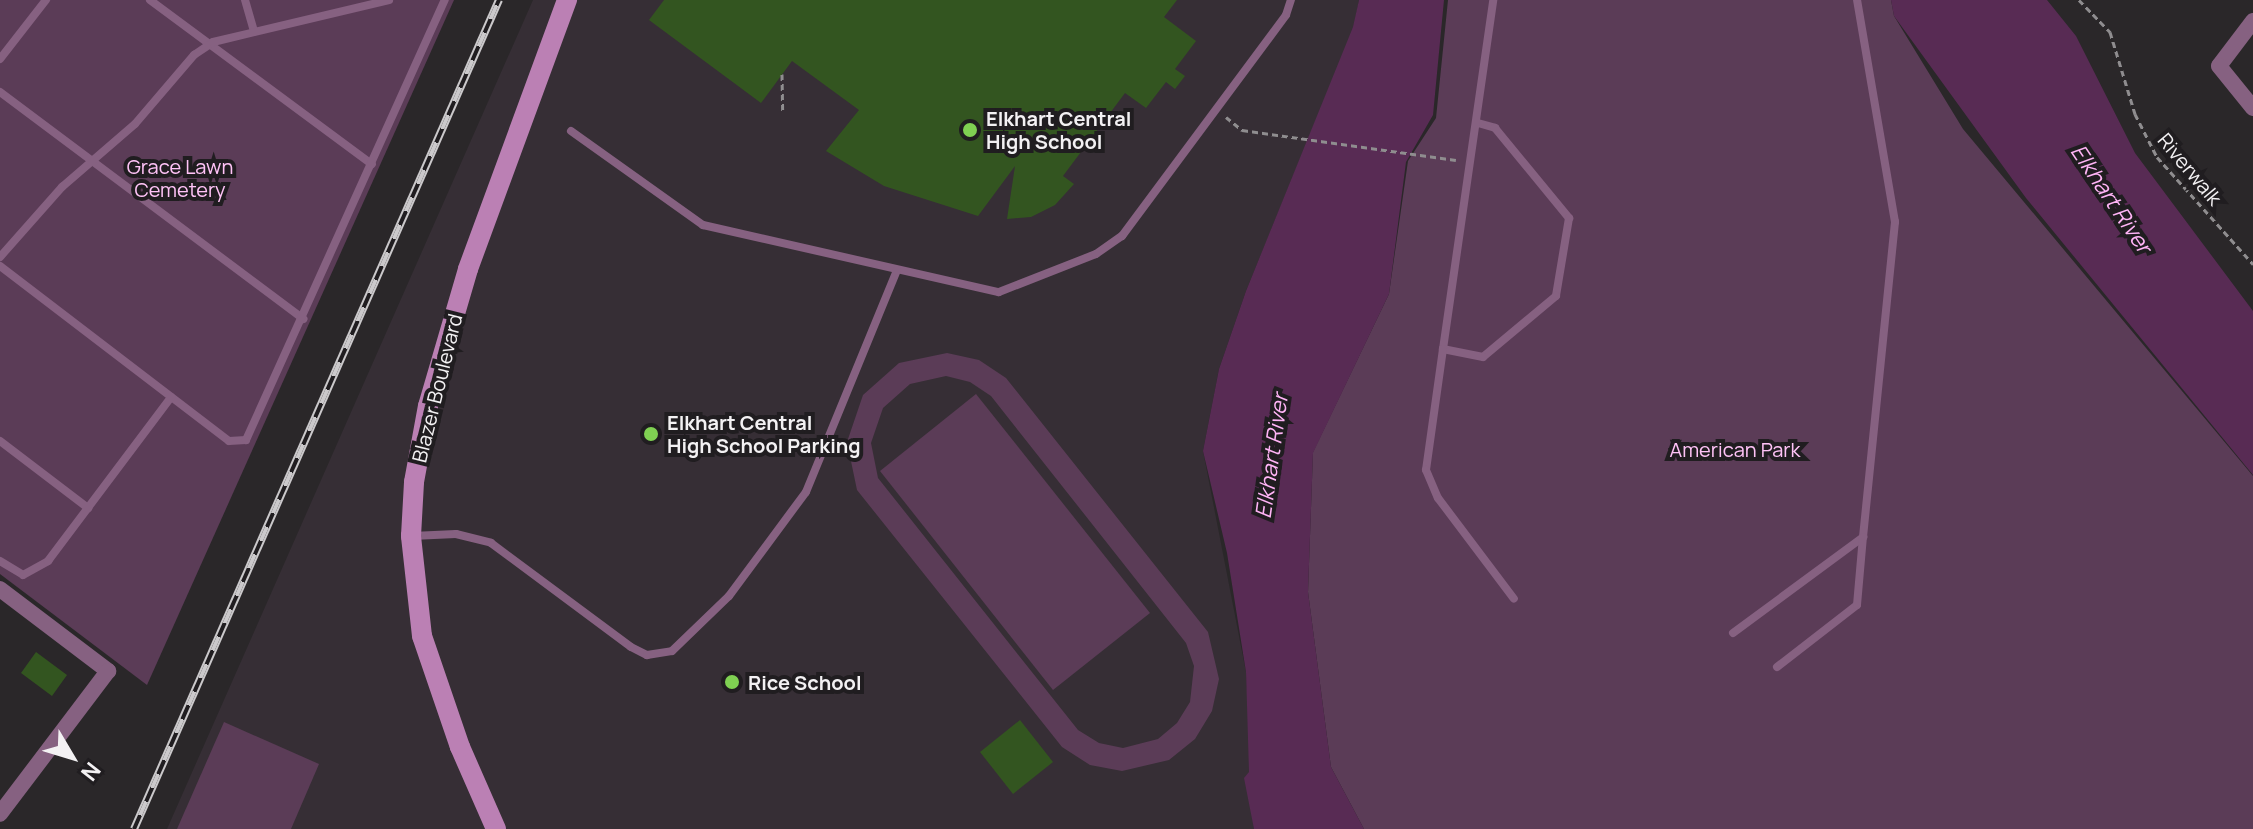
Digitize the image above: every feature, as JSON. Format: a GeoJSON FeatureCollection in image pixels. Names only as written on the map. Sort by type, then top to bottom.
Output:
{"type":"FeatureCollection","features":[{"type":"Feature","properties":{"kind":"main road","name":"Blazer Boulevard"},"geometry":{"type":"LineString","coordinates":[[496,829],[432,673],[411,536],[414,482],[428,406],[468,269],[567,0]]}},
{"type":"Feature","properties":{"kind":"street"},"geometry":{"type":"LineString","coordinates":[[2253,21],[2219,66],[2253,108]]}},
{"type":"Feature","properties":{"kind":"street"},"geometry":{"type":"LineString","coordinates":[[0,589],[108,671],[0,814]]}},
{"type":"Feature","properties":{"kind":"lane"},"geometry":{"type":"LineString","coordinates":[[0,59],[46,0]]}},
{"type":"Feature","properties":{"kind":"lane"},"geometry":{"type":"LineString","coordinates":[[150,0],[372,164]]}},
{"type":"Feature","properties":{"kind":"lane"},"geometry":{"type":"LineString","coordinates":[[245,0],[254,32]]}},
{"type":"Feature","properties":{"kind":"lane"},"geometry":{"type":"LineString","coordinates":[[0,257],[92,161],[135,124],[209,44],[389,0]]}},
{"type":"Feature","properties":{"kind":"lane"},"geometry":{"type":"LineString","coordinates":[[0,266],[229,441],[246,440],[303,319],[440,11],[442,0]]}},
{"type":"Feature","properties":{"kind":"lane"},"geometry":{"type":"LineString","coordinates":[[571,131],[703,225],[999,292],[1096,254],[1122,236],[1286,15],[1291,0]]}},
{"type":"Feature","properties":{"kind":"lane"},"geometry":{"type":"LineString","coordinates":[[1493,0],[1478,123],[1426,470],[1438,498],[1514,599]]}},
{"type":"Feature","properties":{"kind":"lane"},"geometry":{"type":"LineString","coordinates":[[1777,667],[1857,605],[1895,222],[1857,0]]}},
{"type":"Feature","properties":{"kind":"lane"},"geometry":{"type":"LineString","coordinates":[[0,92],[303,319]]}},
{"type":"Feature","properties":{"kind":"lane"},"geometry":{"type":"LineString","coordinates":[[1443,349],[1483,357],[1556,296],[1569,218],[1495,128],[1478,123]]}},
{"type":"Feature","properties":{"kind":"lane"},"geometry":{"type":"LineString","coordinates":[[411,536],[456,534],[491,543],[631,647],[647,655],[672,651],[729,596],[806,492],[897,270]]}},
{"type":"Feature","properties":{"kind":"lane"},"geometry":{"type":"LineString","coordinates":[[0,561],[23,575],[38,571],[171,397]]}},
{"type":"Feature","properties":{"kind":"lane"},"geometry":{"type":"LineString","coordinates":[[0,441],[88,508]]}},
{"type":"Feature","properties":{"kind":"lane"},"geometry":{"type":"LineString","coordinates":[[1733,633],[1863,537]]}},
{"type":"Feature","properties":{"kind":"path","name":"Riverwalk"},"geometry":{"type":"LineString","coordinates":[[2079,0],[2110,32],[2135,114],[2157,157],[2253,264]]}},
{"type":"Feature","properties":{"kind":"path"},"geometry":{"type":"LineString","coordinates":[[782,74],[783,113]]}},
{"type":"Feature","properties":{"kind":"path"},"geometry":{"type":"LineString","coordinates":[[1217,111],[1242,130],[1471,162]]}},
{"type":"Feature","properties":{"kind":"shaded area","name":"Elkhart Central High School"},"geometry":{"type":"Polygon","coordinates":[[[533,0],[1359,0],[1354,27],[1246,291],[1219,369],[1203,451],[1246,672],[1254,829],[167,829],[533,0]]]}},
{"type":"Feature","properties":{"kind":"green space","name":"Grace Lawn Cemetery"},"geometry":{"type":"Polygon","coordinates":[[[0,0],[454,0],[147,685],[0,574],[0,0]]]}},
{"type":"Feature","properties":{"kind":"green space","name":"American Park"},"geometry":{"type":"Polygon","coordinates":[[[1448,0],[1891,0],[1894,16],[1963,129],[2253,476],[2253,829],[1364,829],[1331,767],[1308,592],[1313,452],[1389,294],[1408,161],[1436,118],[1448,0]]]}},
{"type":"Feature","properties":{"kind":"green space"},"geometry":{"type":"Polygon","coordinates":[[[947,353],[979,360],[1006,378],[1208,632],[1219,679],[1212,711],[1195,739],[1169,760],[1122,771],[1090,765],[1062,747],[857,490],[847,442],[863,395],[899,363],[947,353]],[[946,376],[910,384],[883,408],[871,443],[878,478],[1078,730],[1099,743],[1123,748],[1158,739],[1177,723],[1190,702],[1194,666],[1186,643],[991,396],[970,382],[946,376]]]}},
{"type":"Feature","properties":{"kind":"green space"},"geometry":{"type":"Polygon","coordinates":[[[976,394],[1150,613],[1053,690],[880,471],[976,394]]]}},
{"type":"Feature","properties":{"kind":"green space"},"geometry":{"type":"Polygon","coordinates":[[[224,722],[319,764],[291,829],[177,829],[224,722]]]}},
{"type":"Feature","properties":{"kind":"water","name":"Elkhart River"},"geometry":{"type":"Polygon","coordinates":[[[1359,0],[1444,0],[1433,115],[1406,162],[1389,294],[1313,453],[1308,592],[1331,767],[1364,829],[1254,829],[1244,778],[1249,772],[1246,672],[1227,553],[1203,451],[1219,369],[1246,291],[1353,27],[1359,0]]]}},
{"type":"Feature","properties":{"kind":"water","name":"Elkhart River"},"geometry":{"type":"Polygon","coordinates":[[[1891,0],[2047,0],[2076,36],[2135,153],[2253,311],[2253,475],[2026,198],[1894,16],[1891,0]]]}},
{"type":"Feature","properties":{"kind":"building","name":"Elkhart Central High School"},"geometry":{"type":"Polygon","coordinates":[[[664,0],[1177,0],[1164,17],[1196,41],[1175,69],[1185,76],[1175,89],[1166,82],[1146,108],[1125,93],[1063,176],[1074,184],[1055,205],[1031,217],[1007,219],[1015,166],[978,216],[884,186],[826,151],[859,110],[792,61],[761,103],[649,20],[664,0]]]}},
{"type":"Feature","properties":{"kind":"building"},"geometry":{"type":"Polygon","coordinates":[[[36,652],[67,675],[52,696],[21,673],[36,652]]]}},
{"type":"Feature","properties":{"kind":"building"},"geometry":{"type":"Polygon","coordinates":[[[1020,720],[1053,762],[1013,794],[980,752],[1020,720]]]}},
{"type":"Feature","properties":{"kind":"railway"},"geometry":{"type":"LineString","coordinates":[[134,829],[499,0]]}},
{"type":"Feature","properties":{"kind":"place","name":"Elkhart Central High School"},"geometry":{"type":"Point","coordinates":[970,130]}},
{"type":"Feature","properties":{"kind":"place","name":"Elkhart Central High School Parking"},"geometry":{"type":"Point","coordinates":[651,434]}},
{"type":"Feature","properties":{"kind":"place","name":"Rice School"},"geometry":{"type":"Point","coordinates":[732,682]}}]}
